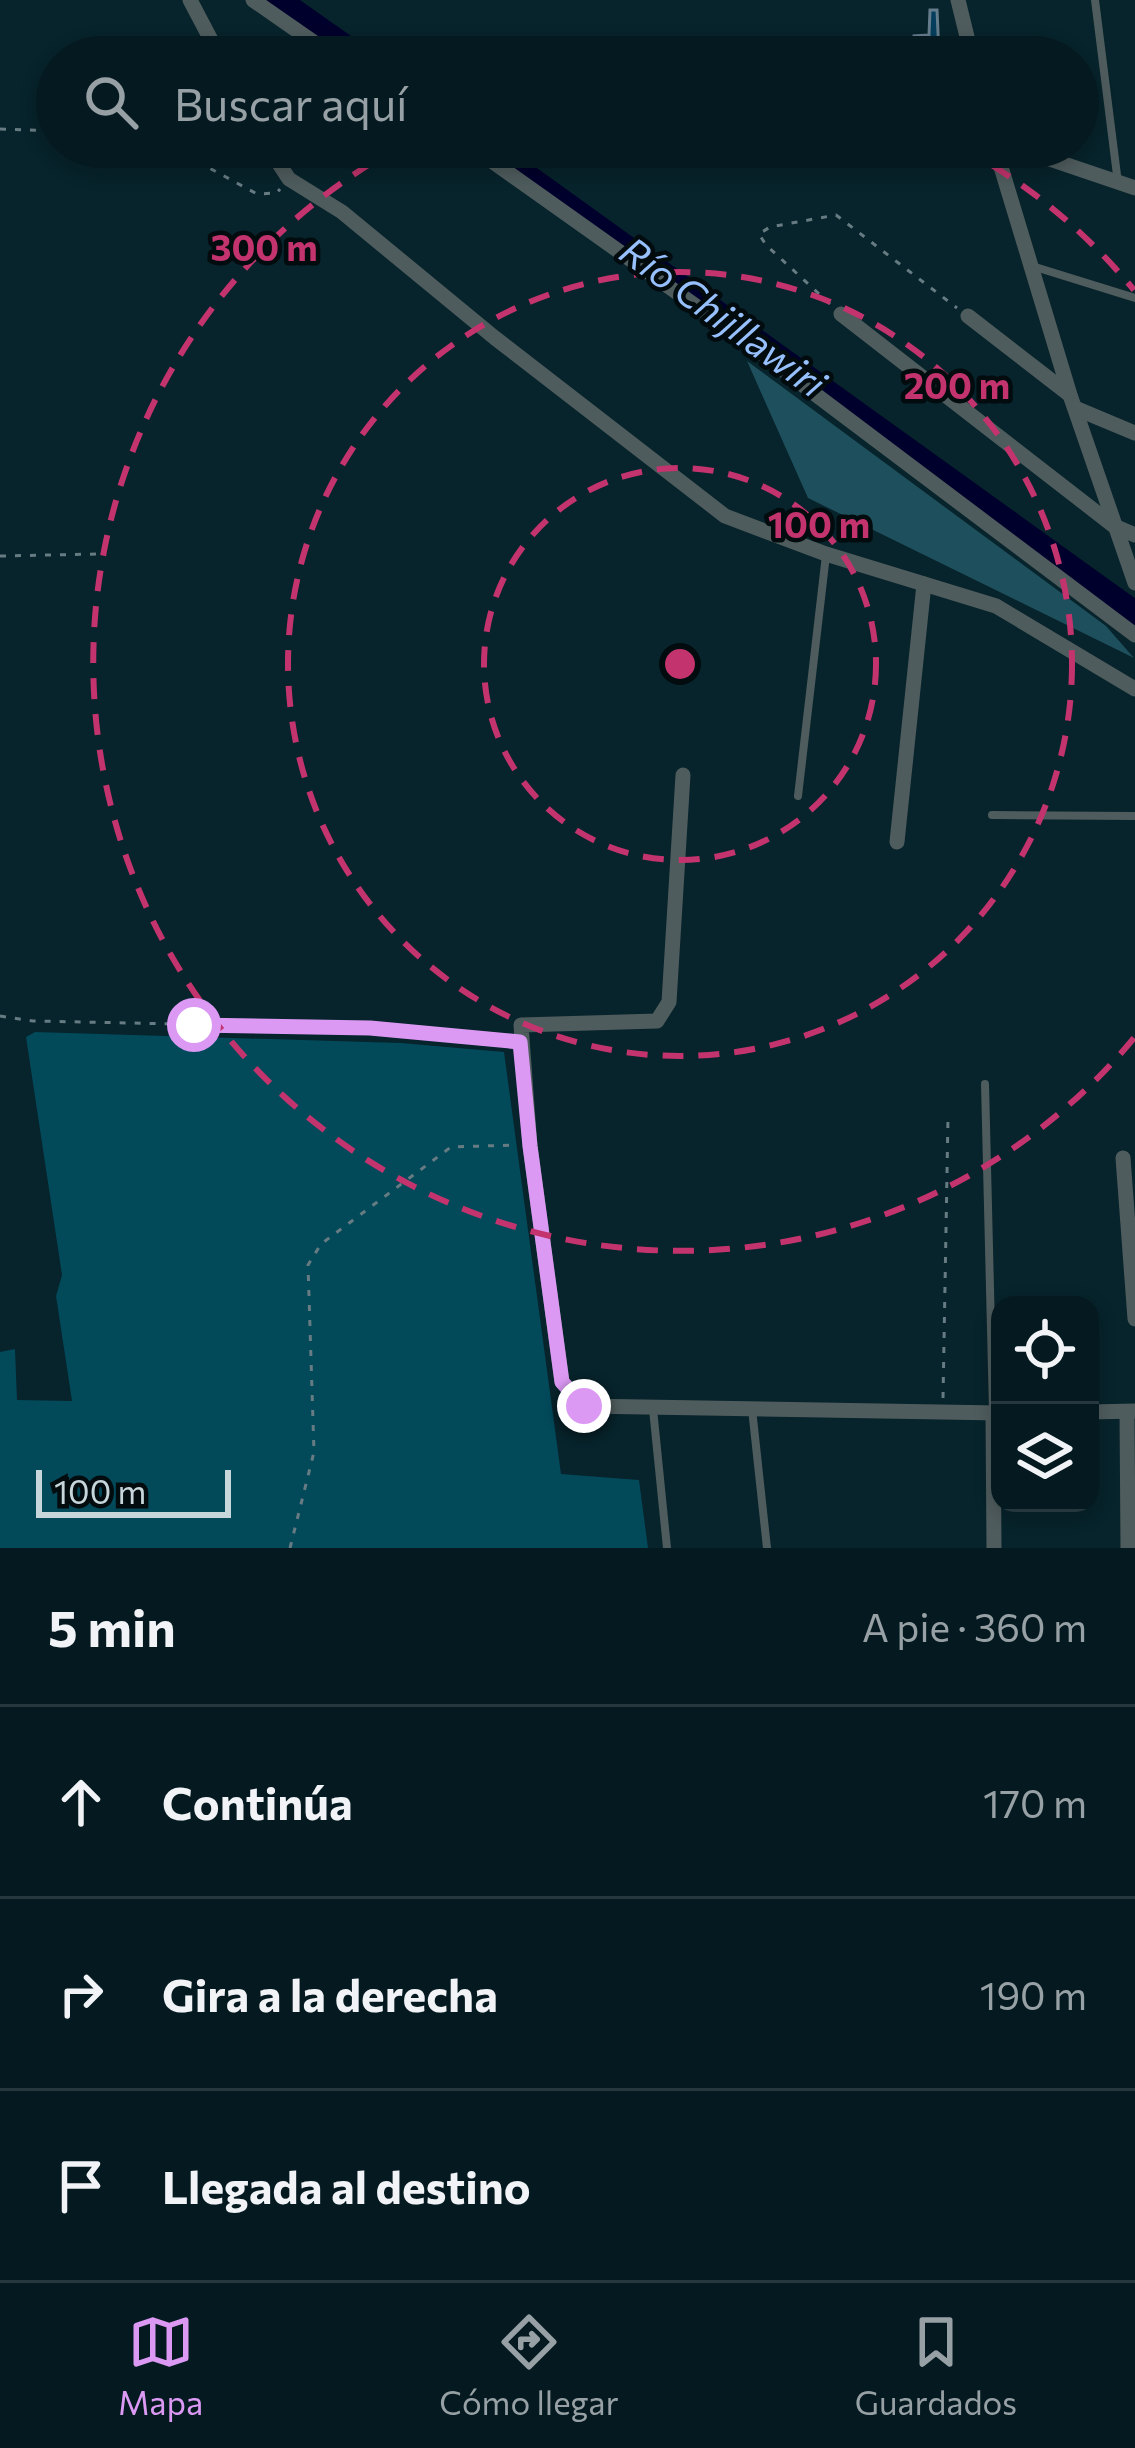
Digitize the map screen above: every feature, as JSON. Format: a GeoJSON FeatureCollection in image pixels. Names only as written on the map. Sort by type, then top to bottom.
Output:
{"type":"FeatureCollection","features":[{"type":"Feature","properties":{"kind":"street"},"geometry":{"type":"LineString","coordinates":[[190,0],[209,36]]}},
{"type":"Feature","properties":{"kind":"street"},"geometry":{"type":"LineString","coordinates":[[254,0],[305,36]]}},
{"type":"Feature","properties":{"kind":"street"},"geometry":{"type":"LineString","coordinates":[[958,0],[967,36]]}},
{"type":"Feature","properties":{"kind":"street"},"geometry":{"type":"LineString","coordinates":[[282,168],[290,179],[342,212],[725,516],[826,554],[996,606],[1135,689]]}},
{"type":"Feature","properties":{"kind":"street"},"geometry":{"type":"LineString","coordinates":[[502,168],[734,333],[1135,635]]}},
{"type":"Feature","properties":{"kind":"street"},"geometry":{"type":"LineString","coordinates":[[1001,168],[1072,401],[1135,583]]}},
{"type":"Feature","properties":{"kind":"street"},"geometry":{"type":"LineString","coordinates":[[1076,168],[1126,185]]}},
{"type":"Feature","properties":{"kind":"street"},"geometry":{"type":"LineString","coordinates":[[842,314],[1114,526],[1135,535]]}},
{"type":"Feature","properties":{"kind":"street"},"geometry":{"type":"LineString","coordinates":[[968,316],[1072,401],[1135,433]]}},
{"type":"Feature","properties":{"kind":"street"},"geometry":{"type":"LineString","coordinates":[[897,842],[924,584]]}},
{"type":"Feature","properties":{"kind":"street"},"geometry":{"type":"LineString","coordinates":[[683,775],[669,1003],[657,1021],[521,1024],[530,1146],[562,1382],[584,1406],[991,1413]]}},
{"type":"Feature","properties":{"kind":"street"},"geometry":{"type":"LineString","coordinates":[[1123,1158],[1135,1319]]}},
{"type":"Feature","properties":{"kind":"street"},"geometry":{"type":"LineString","coordinates":[[1099,1412],[1131,1412],[1128,1548]]}},
{"type":"Feature","properties":{"kind":"street"},"geometry":{"type":"LineString","coordinates":[[994,1548],[995,1512]]}},
{"type":"Feature","properties":{"kind":"lane"},"geometry":{"type":"LineString","coordinates":[[1096,0],[1126,185]]}},
{"type":"Feature","properties":{"kind":"lane"},"geometry":{"type":"LineString","coordinates":[[1031,266],[1135,298]]}},
{"type":"Feature","properties":{"kind":"lane"},"geometry":{"type":"LineString","coordinates":[[798,796],[826,554]]}},
{"type":"Feature","properties":{"kind":"lane"},"geometry":{"type":"LineString","coordinates":[[992,814],[1135,816]]}},
{"type":"Feature","properties":{"kind":"lane"},"geometry":{"type":"LineString","coordinates":[[986,1084],[996,1404]]}},
{"type":"Feature","properties":{"kind":"lane"},"geometry":{"type":"LineString","coordinates":[[653,1407],[667,1548]]}},
{"type":"Feature","properties":{"kind":"lane"},"geometry":{"type":"LineString","coordinates":[[752,1408],[766,1548]]}},
{"type":"Feature","properties":{"kind":"path"},"geometry":{"type":"LineString","coordinates":[[0,129],[36,130]]}},
{"type":"Feature","properties":{"kind":"path"},"geometry":{"type":"LineString","coordinates":[[209,168],[257,194],[277,194],[290,179]]}},
{"type":"Feature","properties":{"kind":"path"},"geometry":{"type":"LineString","coordinates":[[842,314],[759,234],[770,227],[836,215],[968,316]]}},
{"type":"Feature","properties":{"kind":"path"},"geometry":{"type":"LineString","coordinates":[[0,556],[98,554]]}},
{"type":"Feature","properties":{"kind":"path"},"geometry":{"type":"LineString","coordinates":[[0,1016],[33,1022],[370,1028],[520,1042]]}},
{"type":"Feature","properties":{"kind":"path"},"geometry":{"type":"LineString","coordinates":[[941,1412],[948,1117]]}},
{"type":"Feature","properties":{"kind":"path"},"geometry":{"type":"LineString","coordinates":[[290,1548],[314,1452],[308,1265],[321,1244],[452,1147],[530,1146]]}},
{"type":"Feature","properties":{"kind":"shaded area"},"geometry":{"type":"Polygon","coordinates":[[[747,361],[1106,626],[1134,658],[808,498],[747,361]]]}},
{"type":"Feature","properties":{"kind":"shaded area"},"geometry":{"type":"Polygon","coordinates":[[[35,1032],[401,1043],[504,1052],[561,1474],[639,1480],[648,1548],[0,1548],[0,1352],[15,1349],[17,1400],[72,1401],[56,1296],[62,1275],[26,1037],[35,1032]]]}},
{"type":"Feature","properties":{"kind":"building"},"geometry":{"type":"Polygon","coordinates":[[[930,10],[937,10],[938,36],[914,36],[929,35],[930,10]]]}},
{"type":"Feature","properties":{"kind":"waterway","name":"Río Chijllawiri"},"geometry":{"type":"LineString","coordinates":[[279,0],[330,36]]}},
{"type":"Feature","properties":{"kind":"waterway","name":"Río Chijllawiri"},"geometry":{"type":"LineString","coordinates":[[516,168],[1135,613]]}},
{"type":"Feature","properties":{"kind":"route"},"geometry":{"type":"LineString","coordinates":[[194,1025],[370,1028],[520,1042],[562,1382],[584,1406]]}}]}
